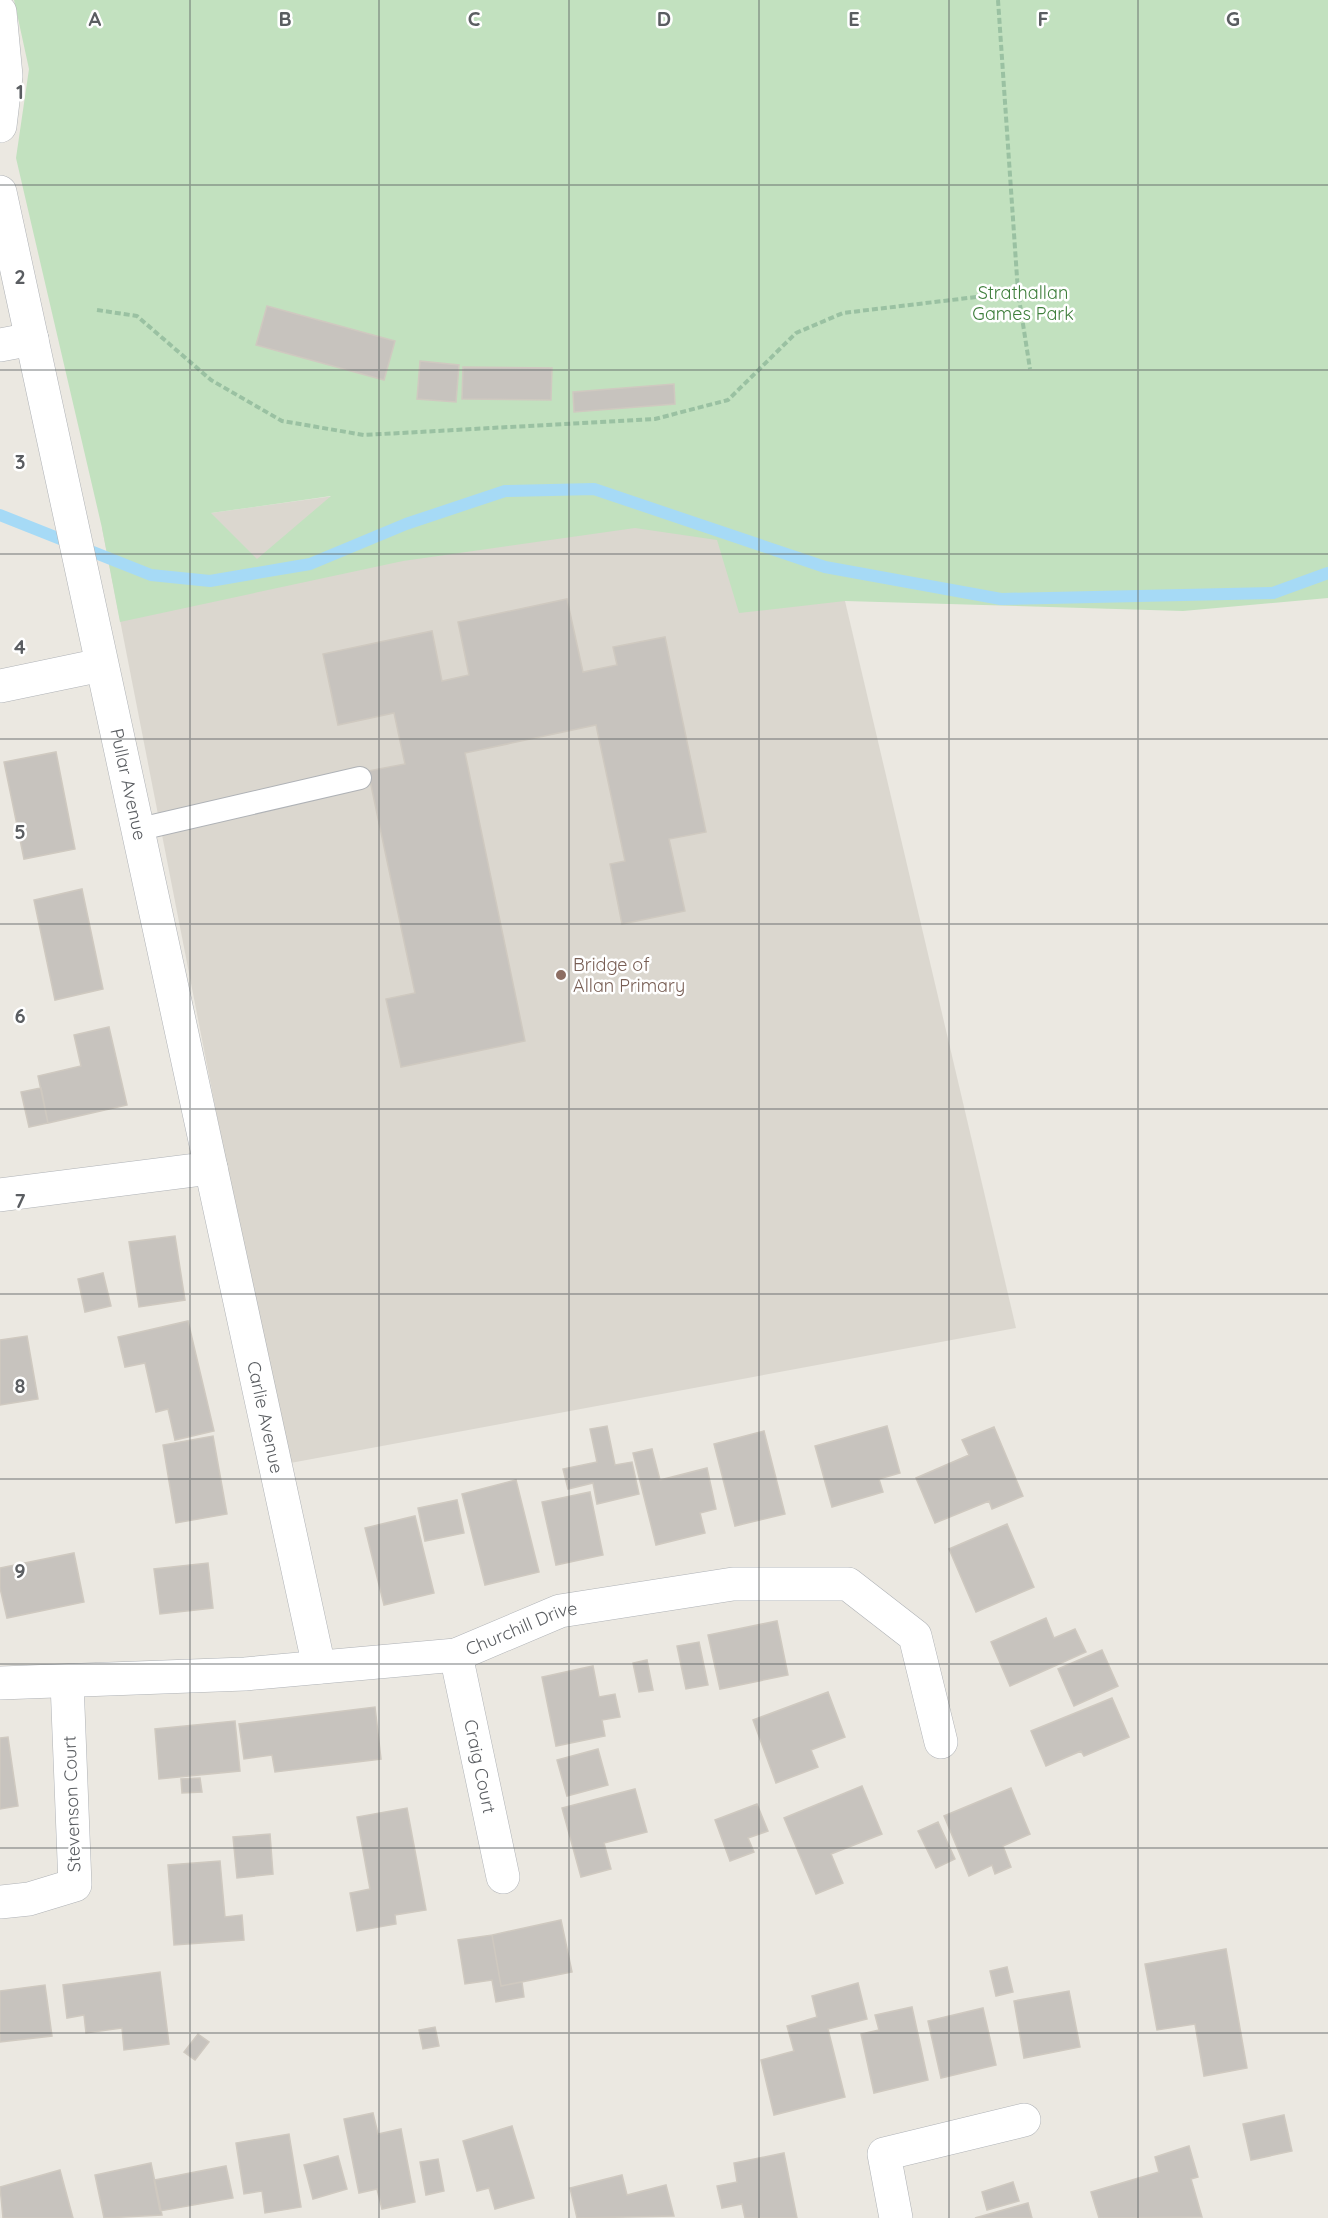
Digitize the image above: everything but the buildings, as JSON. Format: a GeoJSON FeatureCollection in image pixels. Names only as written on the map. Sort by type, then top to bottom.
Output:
{"type":"FeatureCollection","features":[{"type":"Feature","properties":{"kind":"street"},"geometry":{"type":"LineString","coordinates":[[0,12],[6,76],[0,126]]}},
{"type":"Feature","properties":{"kind":"street","name":"Pullar Avenue"},"geometry":{"type":"LineString","coordinates":[[0,192],[101,665],[140,829],[211,1167]]}},
{"type":"Feature","properties":{"kind":"street"},"geometry":{"type":"LineString","coordinates":[[0,345],[32,339]]}},
{"type":"Feature","properties":{"kind":"street"},"geometry":{"type":"LineString","coordinates":[[0,686],[101,665]]}},
{"type":"Feature","properties":{"kind":"street"},"geometry":{"type":"LineString","coordinates":[[0,1195],[211,1167]]}},
{"type":"Feature","properties":{"kind":"street","name":"Carlie Avenue"},"geometry":{"type":"LineString","coordinates":[[211,1167],[319,1667]]}},
{"type":"Feature","properties":{"kind":"street","name":"Churchill Drive"},"geometry":{"type":"LineString","coordinates":[[0,1683],[245,1674],[456,1654],[560,1611],[733,1584],[848,1584],[915,1636],[941,1742]]}},
{"type":"Feature","properties":{"kind":"street","name":"Craig Court"},"geometry":{"type":"LineString","coordinates":[[456,1654],[503,1877]]}},
{"type":"Feature","properties":{"kind":"street","name":"Stevenson Court"},"geometry":{"type":"LineString","coordinates":[[0,1902],[29,1899],[75,1885],[67,1682]]}},
{"type":"Feature","properties":{"kind":"street"},"geometry":{"type":"LineString","coordinates":[[896,2218],[884,2154],[1024,2120]]}},
{"type":"Feature","properties":{"kind":"lane"},"geometry":{"type":"LineString","coordinates":[[140,829],[360,778]]}},
{"type":"Feature","properties":{"kind":"path"},"geometry":{"type":"LineString","coordinates":[[998,0],[1018,292],[1030,369]]}},
{"type":"Feature","properties":{"kind":"path"},"geometry":{"type":"LineString","coordinates":[[97,310],[137,316],[212,380],[282,421],[364,435],[656,420],[728,400],[796,333],[843,313],[1018,292]]}},
{"type":"Feature","properties":{"kind":"shaded area","name":"Bridge of Allan Primary"},"geometry":{"type":"Polygon","coordinates":[[[661,451],[845,601],[1016,1328],[285,1464],[102,528],[661,451]]]}},
{"type":"Feature","properties":{"kind":"green space","name":"Strathallan Games Park"},"geometry":{"type":"Polygon","coordinates":[[[14,0],[1328,0],[1328,598],[1183,611],[845,601],[739,613],[717,540],[635,528],[403,561],[120,622],[102,528],[16,158],[29,69],[14,0]],[[331,496],[211,513],[257,559],[331,496]]]}},
{"type":"Feature","properties":{"kind":"waterway"},"geometry":{"type":"LineString","coordinates":[[0,515],[151,575],[210,581],[310,564],[406,524],[505,491],[594,489],[825,567],[1001,599],[1273,593],[1328,573]]}},
{"type":"Feature","properties":{"kind":"place","name":"Bridge of Allan Primary"},"geometry":{"type":"Point","coordinates":[561,975]}}]}
